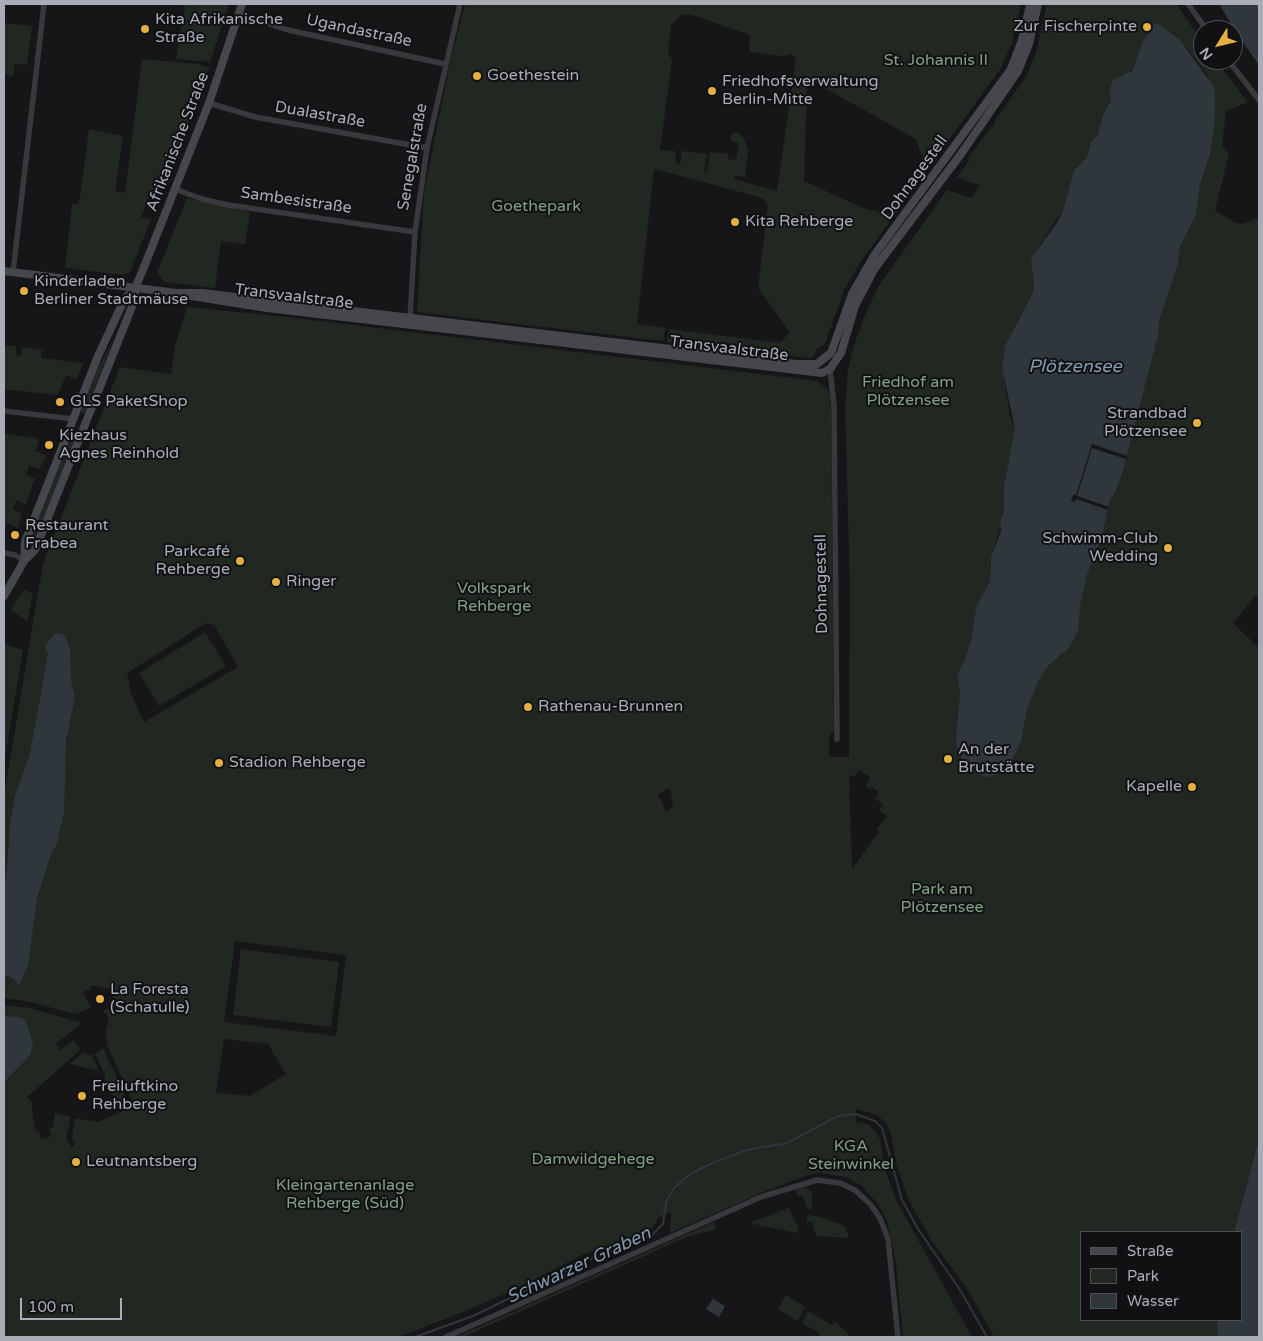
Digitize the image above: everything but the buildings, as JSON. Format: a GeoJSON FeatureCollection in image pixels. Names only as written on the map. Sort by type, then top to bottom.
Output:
{"type":"FeatureCollection","features":[{"type":"Feature","properties":{"kind":"street"},"geometry":{"type":"LineString","coordinates":[[13,272],[44,4]]}},
{"type":"Feature","properties":{"kind":"street","name":"Afrikanische Straße"},"geometry":{"type":"LineString","coordinates":[[24,561],[25,542],[98,356],[126,298],[135,288],[175,189],[209,103],[242,4]]}},
{"type":"Feature","properties":{"kind":"street","name":"Senegalstraße"},"geometry":{"type":"LineString","coordinates":[[410,321],[415,232],[427,148],[460,4]]}},
{"type":"Feature","properties":{"kind":"street","name":"Dohnagestell"},"geometry":{"type":"LineString","coordinates":[[837,739],[834,415],[830,369],[825,360],[833,348],[852,294],[868,264],[1011,69],[1022,40],[1030,4]]}},
{"type":"Feature","properties":{"kind":"street","name":"Dohnagestell"},"geometry":{"type":"LineString","coordinates":[[830,369],[841,353],[855,306],[875,268],[965,148],[1018,70],[1029,44],[1038,4]]}},
{"type":"Feature","properties":{"kind":"street"},"geometry":{"type":"LineString","coordinates":[[1188,4],[1200,20]]}},
{"type":"Feature","properties":{"kind":"street","name":"Ugandastraße"},"geometry":{"type":"LineString","coordinates":[[239,14],[288,30],[445,64]]}},
{"type":"Feature","properties":{"kind":"street"},"geometry":{"type":"LineString","coordinates":[[1236,70],[1259,100]]}},
{"type":"Feature","properties":{"kind":"street","name":"Dualastraße"},"geometry":{"type":"LineString","coordinates":[[209,103],[255,117],[427,148]]}},
{"type":"Feature","properties":{"kind":"street","name":"Sambesistraße"},"geometry":{"type":"LineString","coordinates":[[175,189],[202,199],[228,205],[415,232]]}},
{"type":"Feature","properties":{"kind":"street","name":"Transvaalstraße"},"geometry":{"type":"LineString","coordinates":[[4,271],[176,293],[201,300],[267,304],[410,321],[625,347],[814,373],[830,369]]}},
{"type":"Feature","properties":{"kind":"street","name":"Afrikanische Straße"},"geometry":{"type":"LineString","coordinates":[[4,596],[24,561],[35,550],[135,299],[135,288]]}},
{"type":"Feature","properties":{"kind":"street","name":"Transvaalstraße"},"geometry":{"type":"LineString","coordinates":[[625,347],[805,365],[817,364],[825,360]]}},
{"type":"Feature","properties":{"kind":"street"},"geometry":{"type":"LineString","coordinates":[[4,411],[74,419],[85,423]]}},
{"type":"Feature","properties":{"kind":"street"},"geometry":{"type":"LineString","coordinates":[[4,553],[14,555],[24,561]]}},
{"type":"Feature","properties":{"kind":"street"},"geometry":{"type":"LineString","coordinates":[[446,1337],[761,1197],[817,1180],[840,1183],[855,1190],[870,1204],[883,1223],[888,1239],[898,1337]]}},
{"type":"Feature","properties":{"kind":"green space"},"geometry":{"type":"Polygon","coordinates":[[[170,4],[229,4],[210,62],[176,59],[185,6],[170,4]]]}},
{"type":"Feature","properties":{"kind":"green space","name":"Goethepark"},"geometry":{"type":"Polygon","coordinates":[[[465,4],[1021,4],[1012,43],[1001,68],[859,264],[844,290],[825,344],[816,349],[814,356],[809,358],[667,342],[669,329],[780,343],[790,332],[758,288],[768,206],[763,198],[654,169],[637,324],[665,328],[663,341],[417,312],[424,192],[450,63],[465,4]],[[682,14],[671,25],[668,53],[672,60],[660,150],[675,151],[676,164],[680,165],[682,151],[707,154],[704,171],[707,172],[710,152],[728,154],[728,159],[736,160],[739,144],[731,141],[731,136],[732,133],[739,133],[744,139],[748,150],[746,170],[745,177],[734,175],[734,179],[777,191],[796,59],[792,54],[783,56],[749,52],[750,35],[692,15],[682,14]],[[807,78],[804,181],[863,208],[888,214],[923,160],[916,139],[807,78]]]}},
{"type":"Feature","properties":{"kind":"green space"},"geometry":{"type":"Polygon","coordinates":[[[1047,4],[1176,4],[1193,29],[1193,56],[1180,40],[1164,28],[1152,25],[1153,27],[1143,41],[1133,68],[1129,74],[1123,75],[1109,96],[1111,99],[1103,115],[1098,135],[1091,142],[1087,157],[1074,170],[1063,210],[1036,251],[1033,292],[1013,329],[1002,367],[1010,416],[1015,428],[1014,437],[1004,486],[1004,512],[990,566],[990,581],[976,607],[971,640],[964,662],[958,673],[960,693],[956,737],[958,753],[1022,739],[1027,709],[1038,682],[1047,667],[1070,647],[1087,575],[1101,541],[1110,499],[1114,495],[1122,474],[1158,336],[1160,318],[1178,264],[1180,247],[1196,215],[1200,184],[1211,151],[1215,119],[1215,91],[1204,70],[1223,70],[1248,102],[1226,111],[1222,146],[1229,153],[1215,211],[1234,222],[1242,224],[1259,218],[1259,597],[1255,596],[1233,623],[1259,648],[1259,1139],[1234,1231],[1080,1231],[1080,1321],[1217,1321],[1218,1337],[994,1337],[968,1290],[931,1240],[909,1201],[897,1166],[891,1133],[886,1123],[877,1115],[856,1109],[856,1122],[868,1124],[880,1139],[885,1169],[896,1200],[972,1337],[903,1337],[896,1263],[887,1220],[877,1203],[861,1185],[846,1177],[820,1173],[811,1174],[761,1193],[670,1233],[671,1212],[658,1218],[653,1227],[644,1232],[582,1255],[514,1290],[398,1337],[4,1337],[4,1005],[30,1008],[82,1023],[56,1044],[60,1050],[74,1040],[80,1050],[27,1097],[32,1103],[36,1132],[39,1131],[41,1139],[52,1136],[49,1129],[53,1127],[55,1113],[71,1117],[66,1137],[71,1148],[75,1145],[72,1137],[75,1118],[98,1122],[123,1111],[127,1106],[127,1101],[131,1108],[135,1106],[107,1045],[106,1028],[109,1023],[107,1014],[103,1012],[116,1001],[111,995],[113,990],[91,985],[90,989],[83,992],[91,1008],[75,1014],[31,1002],[4,998],[4,795],[43,564],[120,367],[171,374],[175,346],[187,307],[278,316],[818,381],[829,392],[831,408],[834,730],[829,735],[829,757],[849,757],[850,586],[845,406],[848,370],[853,348],[878,287],[947,190],[972,198],[979,185],[957,177],[970,160],[968,158],[991,127],[995,126],[993,124],[1027,75],[1036,53],[1047,4]],[[206,623],[127,673],[131,693],[144,722],[238,667],[214,625],[206,623]],[[859,770],[854,777],[849,775],[852,869],[879,832],[877,829],[887,816],[879,810],[883,805],[875,798],[879,792],[872,787],[870,789],[866,786],[870,777],[859,770]],[[670,789],[658,794],[666,812],[673,805],[670,789]],[[235,941],[224,1022],[336,1036],[346,955],[235,941]],[[224,1039],[216,1093],[250,1096],[286,1074],[268,1044],[224,1039]]]}},
{"type":"Feature","properties":{"kind":"green space"},"geometry":{"type":"Polygon","coordinates":[[[4,23],[32,26],[27,65],[15,64],[13,76],[4,74],[4,23]]]}},
{"type":"Feature","properties":{"kind":"green space"},"geometry":{"type":"Polygon","coordinates":[[[142,59],[199,64],[209,68],[158,201],[153,201],[149,196],[141,217],[151,219],[130,272],[123,275],[65,268],[72,204],[78,204],[80,198],[89,129],[123,136],[115,191],[125,193],[142,59]]]}},
{"type":"Feature","properties":{"kind":"green space"},"geometry":{"type":"Polygon","coordinates":[[[187,198],[250,212],[245,244],[221,241],[215,288],[165,282],[157,273],[187,198]]]}},
{"type":"Feature","properties":{"kind":"green space"},"geometry":{"type":"Polygon","coordinates":[[[114,338],[85,413],[82,414],[81,411],[98,368],[114,338]]]}},
{"type":"Feature","properties":{"kind":"green space"},"geometry":{"type":"Polygon","coordinates":[[[4,345],[16,346],[16,355],[21,356],[22,347],[42,350],[41,358],[83,363],[77,379],[66,375],[58,395],[4,389],[4,345]]]}},
{"type":"Feature","properties":{"kind":"green space"},"geometry":{"type":"Polygon","coordinates":[[[4,434],[37,438],[39,442],[35,451],[47,456],[39,469],[29,466],[26,475],[35,479],[26,504],[16,500],[13,509],[22,513],[18,528],[7,523],[4,529],[4,434]]]}},
{"type":"Feature","properties":{"kind":"green space"},"geometry":{"type":"Polygon","coordinates":[[[72,434],[76,436],[32,547],[28,545],[72,434]]]}},
{"type":"Feature","properties":{"kind":"green space"},"geometry":{"type":"Polygon","coordinates":[[[24,589],[33,594],[27,622],[11,609],[24,589]]]}},
{"type":"Feature","properties":{"kind":"green space"},"geometry":{"type":"Polygon","coordinates":[[[205,632],[226,666],[159,706],[139,673],[205,632]]]}},
{"type":"Feature","properties":{"kind":"green space"},"geometry":{"type":"Polygon","coordinates":[[[4,644],[23,650],[4,762],[4,644]]]}},
{"type":"Feature","properties":{"kind":"green space"},"geometry":{"type":"Polygon","coordinates":[[[241,949],[339,962],[331,1027],[233,1015],[241,949]]]}},
{"type":"Feature","properties":{"kind":"green space"},"geometry":{"type":"Polygon","coordinates":[[[103,1048],[126,1098],[119,1108],[104,1078],[106,1077],[95,1054],[103,1048]]]}},
{"type":"Feature","properties":{"kind":"green space"},"geometry":{"type":"Polygon","coordinates":[[[83,1053],[91,1055],[99,1071],[69,1064],[83,1053]]]}},
{"type":"Feature","properties":{"kind":"green space"},"geometry":{"type":"Polygon","coordinates":[[[807,1187],[812,1195],[812,1210],[808,1209],[802,1195],[798,1196],[795,1190],[807,1187]]]}},
{"type":"Feature","properties":{"kind":"green space"},"geometry":{"type":"Polygon","coordinates":[[[788,1206],[799,1229],[797,1233],[749,1223],[786,1209],[788,1206]]]}},
{"type":"Feature","properties":{"kind":"green space"},"geometry":{"type":"Polygon","coordinates":[[[807,1214],[845,1226],[849,1238],[816,1236],[812,1222],[807,1221],[807,1214]]]}},
{"type":"Feature","properties":{"kind":"green space"},"geometry":{"type":"Polygon","coordinates":[[[714,1222],[716,1228],[714,1230],[689,1236],[463,1337],[456,1337],[714,1222]]]}},
{"type":"Feature","properties":{"kind":"green space"},"geometry":{"type":"Polygon","coordinates":[[[786,1295],[805,1307],[798,1321],[778,1309],[786,1295]]]}},
{"type":"Feature","properties":{"kind":"green space"},"geometry":{"type":"Polygon","coordinates":[[[808,1311],[832,1325],[835,1322],[851,1337],[818,1337],[820,1333],[802,1323],[808,1311]]]}},
{"type":"Feature","properties":{"kind":"water"},"geometry":{"type":"Polygon","coordinates":[[[1219,4],[1259,4],[1259,65],[1243,43],[1243,20],[1229,20],[1219,4]]]}},
{"type":"Feature","properties":{"kind":"water","name":"Plötzensee"},"geometry":{"type":"Polygon","coordinates":[[[1158,23],[1180,40],[1193,58],[1193,70],[1202,70],[1212,84],[1215,91],[1215,119],[1211,151],[1200,184],[1196,215],[1180,247],[1178,264],[1160,318],[1158,336],[1122,474],[1114,495],[1110,499],[1101,541],[1087,575],[1080,606],[1078,630],[1070,647],[1047,667],[1038,682],[1027,709],[1022,739],[1009,766],[991,777],[984,776],[972,772],[958,753],[956,737],[960,693],[957,675],[964,662],[971,640],[976,607],[990,581],[991,558],[1001,531],[1000,523],[1004,512],[1004,486],[1015,428],[1002,368],[1005,346],[1033,292],[1034,280],[1031,259],[1058,221],[1074,170],[1087,157],[1091,142],[1098,135],[1103,115],[1111,100],[1109,92],[1113,80],[1132,71],[1143,41],[1153,27],[1151,25],[1158,23]]]}},
{"type":"Feature","properties":{"kind":"water"},"geometry":{"type":"Polygon","coordinates":[[[55,633],[62,634],[67,639],[70,650],[71,681],[75,697],[66,740],[64,812],[57,843],[50,857],[37,898],[28,965],[19,986],[15,980],[4,974],[4,889],[10,826],[15,796],[30,754],[48,654],[45,646],[55,633]]]}},
{"type":"Feature","properties":{"kind":"water"},"geometry":{"type":"Polygon","coordinates":[[[4,1017],[22,1018],[27,1023],[33,1045],[30,1055],[4,1082],[4,1017]]]}},
{"type":"Feature","properties":{"kind":"water"},"geometry":{"type":"Polygon","coordinates":[[[1259,1139],[1259,1337],[1218,1337],[1217,1321],[1243,1321],[1243,1231],[1234,1231],[1259,1139]]]}},
{"type":"Feature","properties":{"kind":"water"},"geometry":{"type":"Polygon","coordinates":[[[713,1299],[725,1306],[719,1317],[706,1309],[713,1299]]]}},
{"type":"Feature","properties":{"kind":"pier"},"geometry":{"type":"Polygon","coordinates":[[[1092,444],[1127,456],[1126,459],[1092,448],[1077,496],[1109,507],[1108,510],[1076,499],[1075,502],[1071,501],[1073,495],[1076,495],[1092,444]]]}},
{"type":"Feature","properties":{"kind":"waterway","name":"Schwarzer Graben"},"geometry":{"type":"LineString","coordinates":[[415,1337],[473,1316],[590,1259],[653,1234],[663,1224],[666,1202],[674,1188],[690,1174],[712,1163],[747,1150],[787,1143],[838,1116],[856,1114],[875,1121],[882,1128],[902,1200],[918,1229],[960,1290],[987,1337]]}},
{"type":"Feature","properties":{"kind":"place","name":"Zur Fischerpinte"},"geometry":{"type":"Point","coordinates":[1147,27]}},
{"type":"Feature","properties":{"kind":"place","name":"Kita Afrikanische Straße"},"geometry":{"type":"Point","coordinates":[145,29]}},
{"type":"Feature","properties":{"kind":"place","name":"Goethestein"},"geometry":{"type":"Point","coordinates":[477,76]}},
{"type":"Feature","properties":{"kind":"place","name":"Friedhofsverwaltung Berlin-Mitte"},"geometry":{"type":"Point","coordinates":[712,91]}},
{"type":"Feature","properties":{"kind":"place","name":"Kita Rehberge"},"geometry":{"type":"Point","coordinates":[735,222]}},
{"type":"Feature","properties":{"kind":"place","name":"Kinderladen Berliner Stadtmäuse"},"geometry":{"type":"Point","coordinates":[24,291]}},
{"type":"Feature","properties":{"kind":"place","name":"GLS PaketShop"},"geometry":{"type":"Point","coordinates":[60,402]}},
{"type":"Feature","properties":{"kind":"place","name":"Strandbad Plötzensee"},"geometry":{"type":"Point","coordinates":[1197,423]}},
{"type":"Feature","properties":{"kind":"place","name":"Kiezhaus Agnes Reinhold"},"geometry":{"type":"Point","coordinates":[49,445]}},
{"type":"Feature","properties":{"kind":"place","name":"Restaurant Frabea"},"geometry":{"type":"Point","coordinates":[15,535]}},
{"type":"Feature","properties":{"kind":"place","name":"Schwimm-Club Wedding"},"geometry":{"type":"Point","coordinates":[1168,548]}},
{"type":"Feature","properties":{"kind":"place","name":"Parkcafé Rehberge"},"geometry":{"type":"Point","coordinates":[240,561]}},
{"type":"Feature","properties":{"kind":"place","name":"Ringer"},"geometry":{"type":"Point","coordinates":[276,582]}},
{"type":"Feature","properties":{"kind":"place","name":"Rathenau-Brunnen"},"geometry":{"type":"Point","coordinates":[528,707]}},
{"type":"Feature","properties":{"kind":"place","name":"An der Brutstätte"},"geometry":{"type":"Point","coordinates":[948,759]}},
{"type":"Feature","properties":{"kind":"place","name":"Stadion Rehberge"},"geometry":{"type":"Point","coordinates":[219,763]}},
{"type":"Feature","properties":{"kind":"place","name":"Kapelle"},"geometry":{"type":"Point","coordinates":[1192,787]}},
{"type":"Feature","properties":{"kind":"place","name":"La Foresta (Schatulle)"},"geometry":{"type":"Point","coordinates":[100,999]}},
{"type":"Feature","properties":{"kind":"place","name":"Freiluftkino Rehberge"},"geometry":{"type":"Point","coordinates":[82,1096]}},
{"type":"Feature","properties":{"kind":"place","name":"Leutnantsberg"},"geometry":{"type":"Point","coordinates":[76,1162]}},
{"type":"Feature","properties":{"kind":"park label","name":"St. Johannis II"},"geometry":{"type":"Point","coordinates":[936,61]}},
{"type":"Feature","properties":{"kind":"park label","name":"Friedhof am Plötzensee"},"geometry":{"type":"Point","coordinates":[908,392]}},
{"type":"Feature","properties":{"kind":"park label","name":"Volkspark Rehberge"},"geometry":{"type":"Point","coordinates":[494,598]}},
{"type":"Feature","properties":{"kind":"park label","name":"Park am Plötzensee"},"geometry":{"type":"Point","coordinates":[942,899]}},
{"type":"Feature","properties":{"kind":"park label","name":"KGA Steinwinkel"},"geometry":{"type":"Point","coordinates":[851,1156]}},
{"type":"Feature","properties":{"kind":"park label","name":"Damwildgehege"},"geometry":{"type":"Point","coordinates":[593,1160]}},
{"type":"Feature","properties":{"kind":"park label","name":"Kleingartenanlage Rehberge (Süd)"},"geometry":{"type":"Point","coordinates":[345,1195]}}]}
